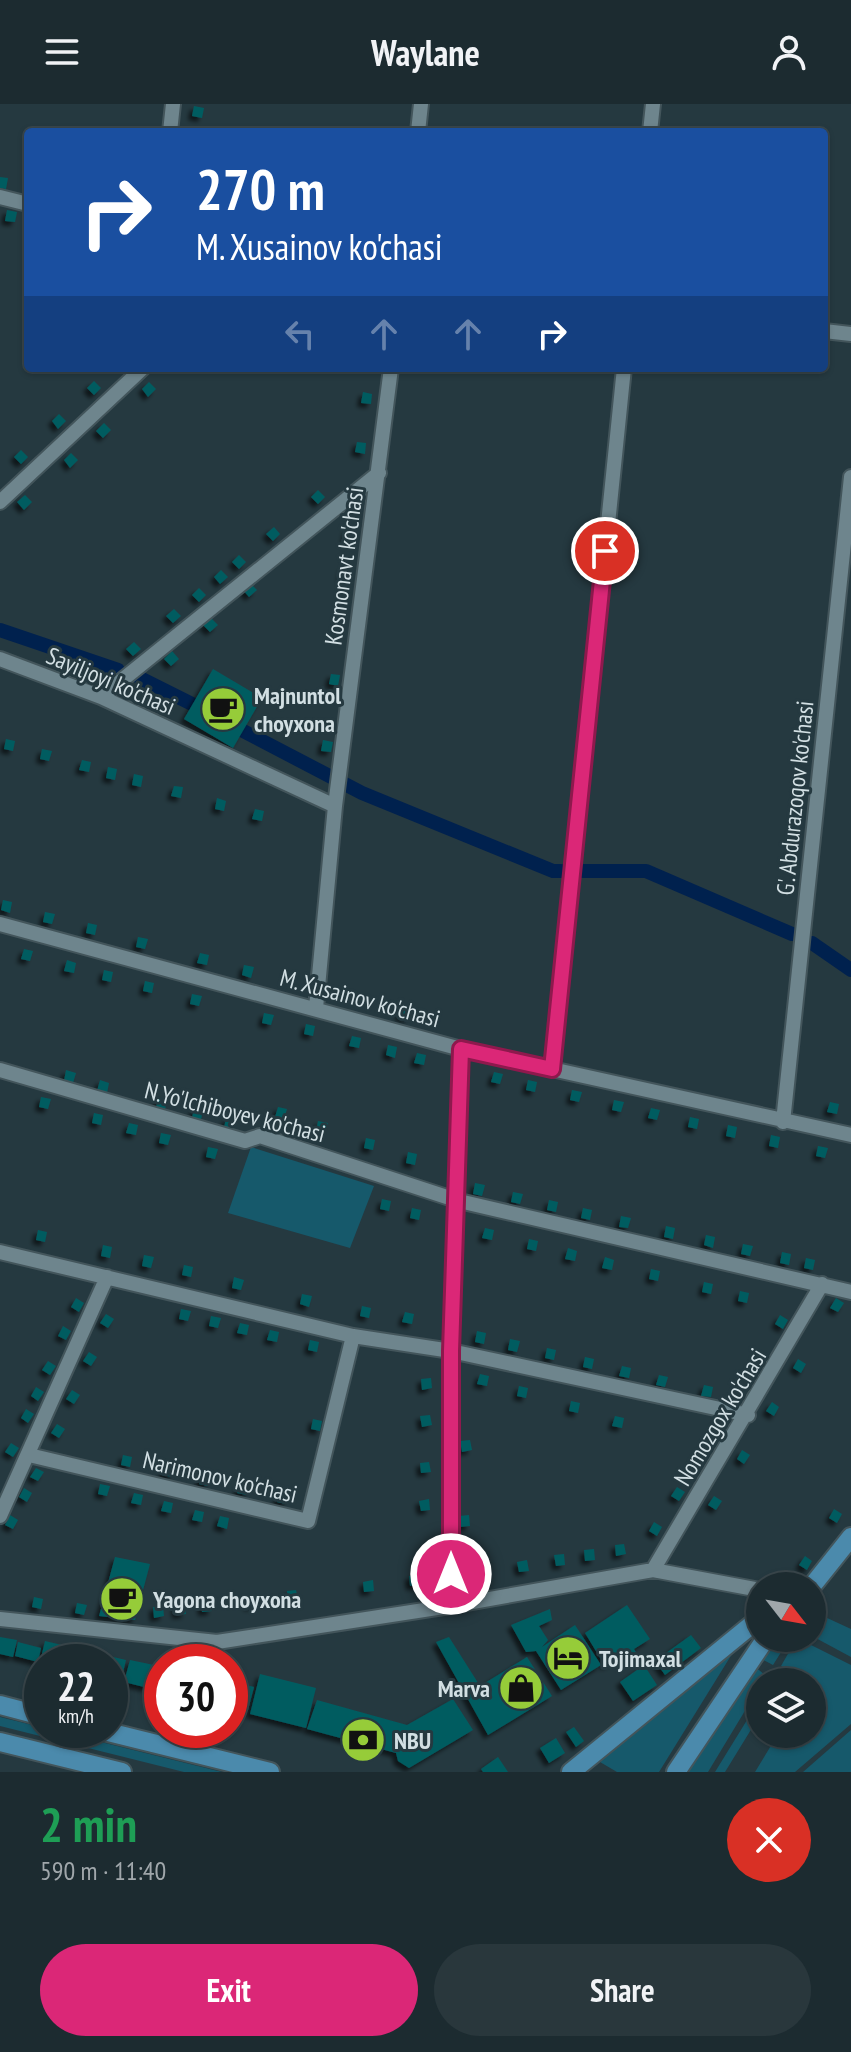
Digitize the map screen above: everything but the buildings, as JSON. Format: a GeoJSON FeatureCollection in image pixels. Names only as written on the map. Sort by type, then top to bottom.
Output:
{"type":"FeatureCollection","features":[{"type":"Feature","properties":{"kind":"main road"},"geometry":{"type":"LineString","coordinates":[[823,1572],[851,1537]]}},
{"type":"Feature","properties":{"kind":"main road"},"geometry":{"type":"LineString","coordinates":[[571,1772],[746,1629]]}},
{"type":"Feature","properties":{"kind":"main road"},"geometry":{"type":"LineString","coordinates":[[676,1772],[757,1652]]}},
{"type":"Feature","properties":{"kind":"main road"},"geometry":{"type":"LineString","coordinates":[[0,1705],[24,1711]]}},
{"type":"Feature","properties":{"kind":"main road"},"geometry":{"type":"LineString","coordinates":[[128,1737],[270,1772]]}},
{"type":"Feature","properties":{"kind":"main road"},"geometry":{"type":"LineString","coordinates":[[0,1742],[122,1772]]}},
{"type":"Feature","properties":{"kind":"street"},"geometry":{"type":"LineString","coordinates":[[170,128],[173,104]]}},
{"type":"Feature","properties":{"kind":"street"},"geometry":{"type":"LineString","coordinates":[[418,128],[421,104]]}},
{"type":"Feature","properties":{"kind":"street"},"geometry":{"type":"LineString","coordinates":[[650,128],[653,104]]}},
{"type":"Feature","properties":{"kind":"street"},"geometry":{"type":"LineString","coordinates":[[0,197],[24,203]]}},
{"type":"Feature","properties":{"kind":"street"},"geometry":{"type":"LineString","coordinates":[[828,331],[851,334]]}},
{"type":"Feature","properties":{"kind":"street"},"geometry":{"type":"LineString","coordinates":[[0,502],[139,372]]}},
{"type":"Feature","properties":{"kind":"street","name":"Kosmonavt ko'chasi"},"geometry":{"type":"LineString","coordinates":[[316,1008],[335,806],[391,372]]}},
{"type":"Feature","properties":{"kind":"street"},"geometry":{"type":"LineString","coordinates":[[552,1069],[624,372]]}},
{"type":"Feature","properties":{"kind":"street"},"geometry":{"type":"LineString","coordinates":[[101,697],[379,473]]}},
{"type":"Feature","properties":{"kind":"street","name":"G'. Abdurazoqov ko'chasi"},"geometry":{"type":"LineString","coordinates":[[783,1122],[851,477]]}},
{"type":"Feature","properties":{"kind":"street","name":"Sayiljoyi ko'chasi"},"geometry":{"type":"LineString","coordinates":[[0,659],[101,697],[335,806]]}},
{"type":"Feature","properties":{"kind":"street","name":"M. Xusainov ko'chasi"},"geometry":{"type":"LineString","coordinates":[[0,924],[461,1049],[851,1135]]}},
{"type":"Feature","properties":{"kind":"street"},"geometry":{"type":"LineString","coordinates":[[450,1606],[451,1351],[459,1201],[461,1049]]}},
{"type":"Feature","properties":{"kind":"street","name":"N.Yo'lchiboyev ko'chasi"},"geometry":{"type":"LineString","coordinates":[[0,1070],[245,1141],[260,1136],[459,1201]]}},
{"type":"Feature","properties":{"kind":"street"},"geometry":{"type":"LineString","coordinates":[[459,1201],[851,1292]]}},
{"type":"Feature","properties":{"kind":"street"},"geometry":{"type":"LineString","coordinates":[[0,1252],[353,1336],[451,1351],[748,1415]]}},
{"type":"Feature","properties":{"kind":"street"},"geometry":{"type":"LineString","coordinates":[[0,1516],[107,1277]]}},
{"type":"Feature","properties":{"kind":"street","name":"Nomozgox ko'chasi"},"geometry":{"type":"LineString","coordinates":[[653,1570],[748,1415],[822,1284]]}},
{"type":"Feature","properties":{"kind":"street","name":"Narimonov ko'chasi"},"geometry":{"type":"LineString","coordinates":[[29,1455],[308,1521],[353,1336]]}},
{"type":"Feature","properties":{"kind":"street"},"geometry":{"type":"LineString","coordinates":[[0,1619],[217,1642],[450,1606],[653,1570],[746,1587]]}},
{"type":"Feature","properties":{"kind":"shaded area"},"geometry":{"type":"Polygon","coordinates":[[[251,1147],[374,1186],[350,1248],[228,1213],[251,1147]]]}},
{"type":"Feature","properties":{"kind":"shaded area"},"geometry":{"type":"Polygon","coordinates":[[[826,1617],[851,1629],[851,1657],[826,1644],[826,1617]]]}},
{"type":"Feature","properties":{"kind":"shaded area"},"geometry":{"type":"Polygon","coordinates":[[[762,1652],[781,1652],[773,1665],[758,1657],[762,1652]]]}},
{"type":"Feature","properties":{"kind":"shaded area"},"geometry":{"type":"Polygon","coordinates":[[[789,1652],[825,1652],[851,1665],[851,1724],[826,1745],[826,1668],[781,1666],[789,1652]]]}},
{"type":"Feature","properties":{"kind":"shaded area"},"geometry":{"type":"Polygon","coordinates":[[[732,1654],[659,1772],[617,1772],[600,1762],[732,1654]]]}},
{"type":"Feature","properties":{"kind":"shaded area"},"geometry":{"type":"Polygon","coordinates":[[[746,1676],[746,1709],[708,1772],[685,1772],[746,1676]]]}},
{"type":"Feature","properties":{"kind":"shaded area"},"geometry":{"type":"Polygon","coordinates":[[[0,1717],[24,1723],[24,1732],[0,1726],[0,1717]]]}},
{"type":"Feature","properties":{"kind":"shaded area"},"geometry":{"type":"Polygon","coordinates":[[[746,1722],[746,1738],[725,1772],[715,1772],[746,1722]]]}},
{"type":"Feature","properties":{"kind":"shaded area"},"geometry":{"type":"Polygon","coordinates":[[[851,1730],[851,1772],[803,1772],[851,1730]]]}},
{"type":"Feature","properties":{"kind":"shaded area"},"geometry":{"type":"Polygon","coordinates":[[[88,1748],[125,1748],[222,1772],[184,1772],[88,1748]]]}},
{"type":"Feature","properties":{"kind":"shaded area"},"geometry":{"type":"Polygon","coordinates":[[[770,1748],[823,1748],[795,1772],[755,1772],[770,1748]]]}},
{"type":"Feature","properties":{"kind":"waterway"},"geometry":{"type":"LineString","coordinates":[[0,630],[118,670]]}},
{"type":"Feature","properties":{"kind":"waterway"},"geometry":{"type":"LineString","coordinates":[[140,678],[208,712]]}},
{"type":"Feature","properties":{"kind":"waterway"},"geometry":{"type":"LineString","coordinates":[[226,722],[362,793],[553,871],[561,871]]}},
{"type":"Feature","properties":{"kind":"waterway"},"geometry":{"type":"LineString","coordinates":[[583,871],[646,871],[792,934]]}},
{"type":"Feature","properties":{"kind":"waterway"},"geometry":{"type":"LineString","coordinates":[[812,943],[851,970]]}},
{"type":"Feature","properties":{"kind":"place","name":"Majnuntol choyxona"},"geometry":{"type":"Point","coordinates":[223,709]}},
{"type":"Feature","properties":{"kind":"place","name":"Yagona choyxona"},"geometry":{"type":"Point","coordinates":[122,1599]}},
{"type":"Feature","properties":{"kind":"place","name":"Tojimaxal"},"geometry":{"type":"Point","coordinates":[568,1658]}},
{"type":"Feature","properties":{"kind":"place","name":"Marva"},"geometry":{"type":"Point","coordinates":[521,1688]}},
{"type":"Feature","properties":{"kind":"place","name":"NBU"},"geometry":{"type":"Point","coordinates":[363,1740]}},
{"type":"Feature","properties":{"kind":"route"},"geometry":{"type":"LineString","coordinates":[[451,1574],[451,1351],[459,1201],[461,1049],[552,1069],[605,551]]}}]}
